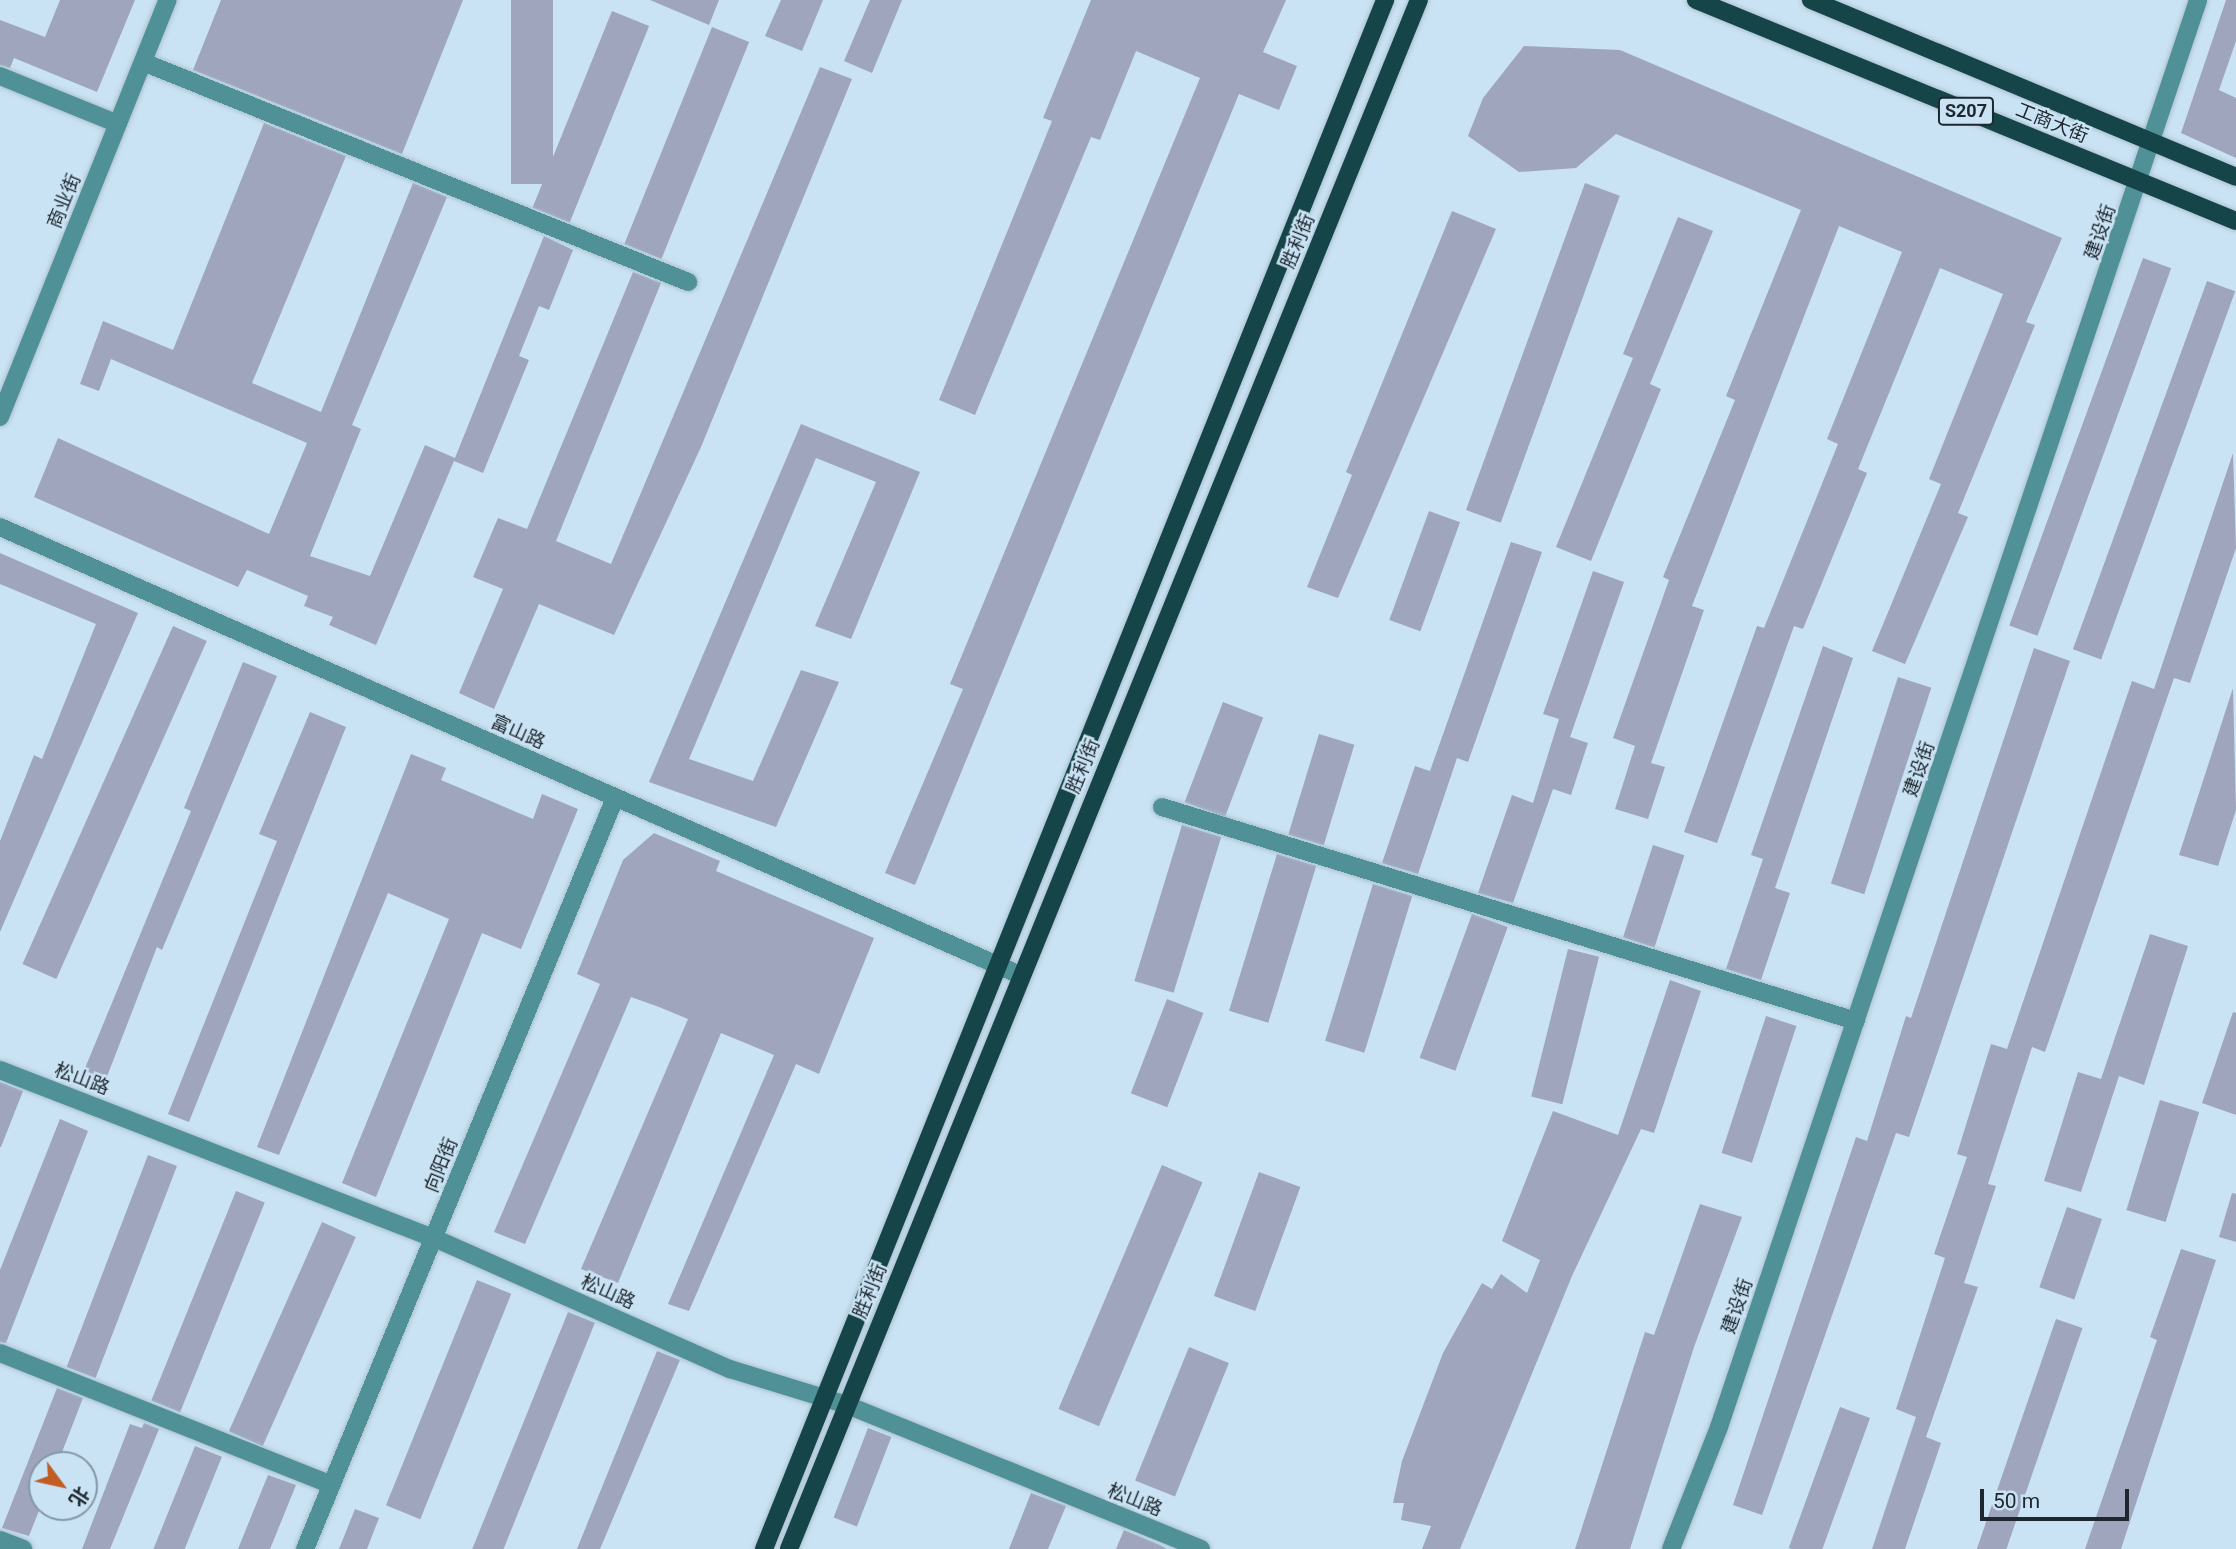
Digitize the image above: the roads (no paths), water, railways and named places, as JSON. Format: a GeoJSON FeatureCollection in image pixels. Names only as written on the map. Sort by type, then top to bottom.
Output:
{"type":"FeatureCollection","features":[{"type":"Feature","properties":{"kind":"main road","name":"胜利街"},"geometry":{"type":"LineString","coordinates":[[764,1549],[1385,0]]}},
{"type":"Feature","properties":{"kind":"main road","name":"胜利街"},"geometry":{"type":"LineString","coordinates":[[789,1549],[1020,975],[1419,0]]}},
{"type":"Feature","properties":{"kind":"main road","name":"工商大街"},"geometry":{"type":"LineString","coordinates":[[1696,0],[2236,221]]}},
{"type":"Feature","properties":{"kind":"main road","name":"工商大街"},"geometry":{"type":"LineString","coordinates":[[1811,0],[2236,177]]}},
{"type":"Feature","properties":{"kind":"street","name":"商业街"},"geometry":{"type":"LineString","coordinates":[[0,417],[168,0]]}},
{"type":"Feature","properties":{"kind":"street","name":"建设街"},"geometry":{"type":"LineString","coordinates":[[1671,1549],[1719,1427],[2198,0]]}},
{"type":"Feature","properties":{"kind":"street"},"geometry":{"type":"LineString","coordinates":[[143,62],[688,282]]}},
{"type":"Feature","properties":{"kind":"street"},"geometry":{"type":"LineString","coordinates":[[0,76],[118,124]]}},
{"type":"Feature","properties":{"kind":"street","name":"富山路"},"geometry":{"type":"LineString","coordinates":[[0,527],[1020,975]]}},
{"type":"Feature","properties":{"kind":"street","name":"向阳街"},"geometry":{"type":"LineString","coordinates":[[305,1549],[615,798]]}},
{"type":"Feature","properties":{"kind":"street"},"geometry":{"type":"LineString","coordinates":[[1162,807],[1856,1021]]}},
{"type":"Feature","properties":{"kind":"street","name":"松山路"},"geometry":{"type":"LineString","coordinates":[[0,1070],[434,1238],[730,1369],[847,1405],[1200,1549]]}},
{"type":"Feature","properties":{"kind":"street"},"geometry":{"type":"LineString","coordinates":[[0,1353],[331,1485]]}},
{"type":"Feature","properties":{"kind":"street"},"geometry":{"type":"LineString","coordinates":[[0,1540],[23,1549]]}}]}
